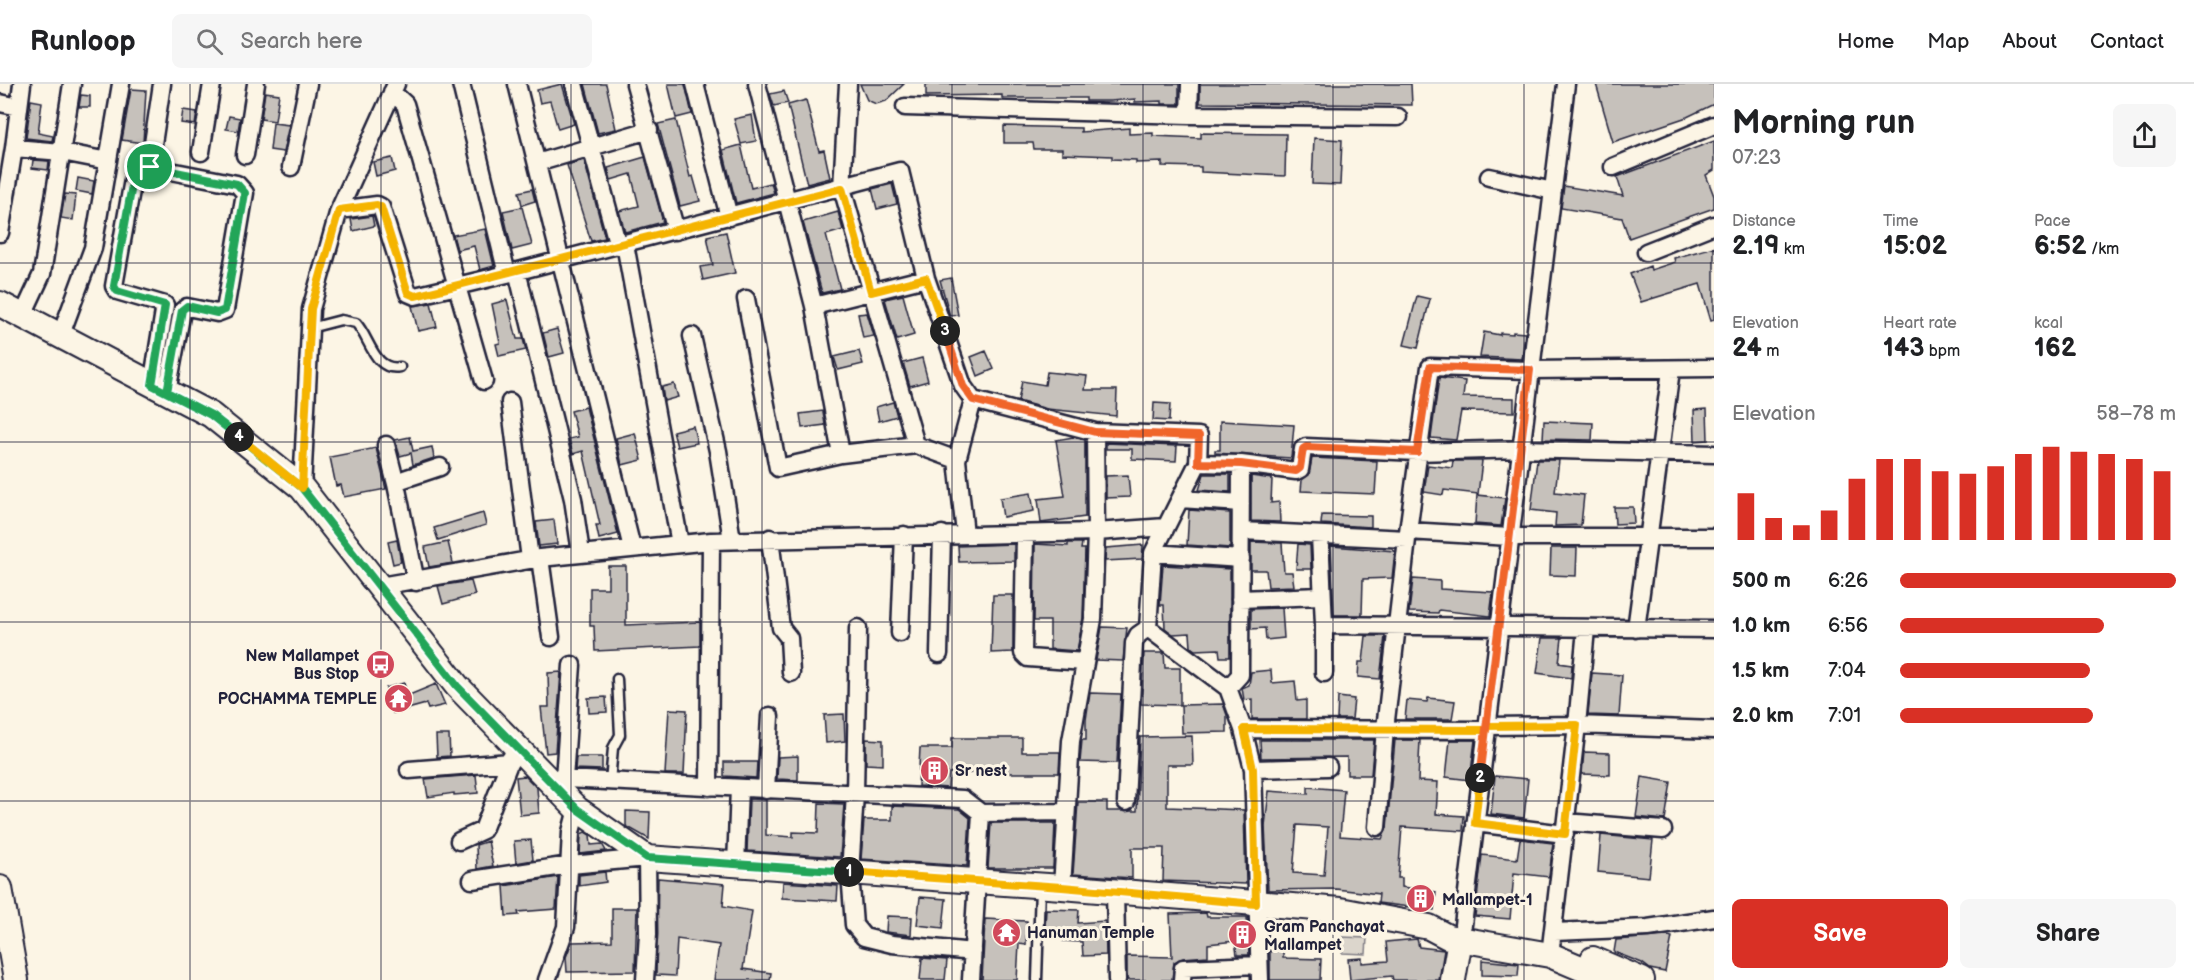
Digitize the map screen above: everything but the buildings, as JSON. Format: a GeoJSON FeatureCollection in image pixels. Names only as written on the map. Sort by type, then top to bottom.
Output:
{"type":"FeatureCollection","features":[{"type":"Feature","properties":{"kind":"main road"},"geometry":{"type":"LineString","coordinates":[[6,308],[211,415],[302,488],[513,755],[554,779],[577,809],[647,858],[1051,886],[1340,910],[1429,927],[1450,923],[1461,932],[1552,943],[1642,980]]}},
{"type":"Feature","properties":{"kind":"main road"},"geometry":{"type":"LineString","coordinates":[[0,888],[16,980]]}},
{"type":"Feature","properties":{"kind":"main road"},"geometry":{"type":"LineString","coordinates":[[1453,980],[1461,932]]}},
{"type":"Feature","properties":{"kind":"main road"},"geometry":{"type":"LineString","coordinates":[[1552,943],[1609,980]]}},
{"type":"Feature","properties":{"kind":"street"},"geometry":{"type":"LineString","coordinates":[[0,233],[22,84]]}},
{"type":"Feature","properties":{"kind":"street"},"geometry":{"type":"LineString","coordinates":[[6,308],[42,274],[72,84]]}},
{"type":"Feature","properties":{"kind":"street"},"geometry":{"type":"LineString","coordinates":[[60,337],[93,248],[121,84]]}},
{"type":"Feature","properties":{"kind":"street"},"geometry":{"type":"LineString","coordinates":[[151,157],[162,84]]}},
{"type":"Feature","properties":{"kind":"street"},"geometry":{"type":"LineString","coordinates":[[201,152],[212,84]]}},
{"type":"Feature","properties":{"kind":"street"},"geometry":{"type":"LineString","coordinates":[[245,155],[256,84]]}},
{"type":"Feature","properties":{"kind":"street"},"geometry":{"type":"LineString","coordinates":[[291,166],[308,84]]}},
{"type":"Feature","properties":{"kind":"street"},"geometry":{"type":"LineString","coordinates":[[461,84],[573,499],[581,553]]}},
{"type":"Feature","properties":{"kind":"street"},"geometry":{"type":"LineString","coordinates":[[517,84],[632,548]]}},
{"type":"Feature","properties":{"kind":"street"},"geometry":{"type":"LineString","coordinates":[[574,84],[621,245],[680,543]]}},
{"type":"Feature","properties":{"kind":"street"},"geometry":{"type":"LineString","coordinates":[[635,84],[675,231]]}},
{"type":"Feature","properties":{"kind":"street"},"geometry":{"type":"LineString","coordinates":[[695,84],[729,217]]}},
{"type":"Feature","properties":{"kind":"street"},"geometry":{"type":"LineString","coordinates":[[758,84],[814,306],[841,454]]}},
{"type":"Feature","properties":{"kind":"street"},"geometry":{"type":"LineString","coordinates":[[848,84],[842,188],[916,445]]}},
{"type":"Feature","properties":{"kind":"street"},"geometry":{"type":"LineString","coordinates":[[1190,84],[1190,115]]}},
{"type":"Feature","properties":{"kind":"street"},"geometry":{"type":"LineString","coordinates":[[1461,932],[1566,84]]}},
{"type":"Feature","properties":{"kind":"street"},"geometry":{"type":"LineString","coordinates":[[302,488],[311,309],[339,210],[394,86]]}},
{"type":"Feature","properties":{"kind":"street"},"geometry":{"type":"LineString","coordinates":[[394,86],[405,104],[483,381]]}},
{"type":"Feature","properties":{"kind":"street"},"geometry":{"type":"LineString","coordinates":[[0,103],[19,107]]}},
{"type":"Feature","properties":{"kind":"street"},"geometry":{"type":"LineString","coordinates":[[905,107],[1190,115],[1398,117]]}},
{"type":"Feature","properties":{"kind":"street"},"geometry":{"type":"LineString","coordinates":[[1613,166],[1714,125]]}},
{"type":"Feature","properties":{"kind":"street"},"geometry":{"type":"LineString","coordinates":[[537,163],[649,130]]}},
{"type":"Feature","properties":{"kind":"street"},"geometry":{"type":"LineString","coordinates":[[14,148],[62,152],[108,161]]}},
{"type":"Feature","properties":{"kind":"street"},"geometry":{"type":"LineString","coordinates":[[145,166],[237,184],[245,193],[225,310],[217,313],[187,306],[182,310],[159,388],[165,305],[117,291],[114,286],[135,170],[145,166]]}},
{"type":"Feature","properties":{"kind":"street"},"geometry":{"type":"LineString","coordinates":[[339,210],[377,205],[381,207],[411,295],[512,273],[900,171],[926,278],[963,386],[973,400],[1095,432],[1199,436],[1198,463],[1153,554],[1148,627],[1138,635],[1134,643],[1125,802]]}},
{"type":"Feature","properties":{"kind":"street"},"geometry":{"type":"LineString","coordinates":[[1489,177],[1553,191]]}},
{"type":"Feature","properties":{"kind":"street"},"geometry":{"type":"LineString","coordinates":[[1646,252],[1714,225]]}},
{"type":"Feature","properties":{"kind":"street"},"geometry":{"type":"LineString","coordinates":[[814,306],[926,278]]}},
{"type":"Feature","properties":{"kind":"street"},"geometry":{"type":"LineString","coordinates":[[746,299],[778,468],[841,454],[916,445],[957,460]]}},
{"type":"Feature","properties":{"kind":"street"},"geometry":{"type":"LineString","coordinates":[[692,336],[718,451],[732,540]]}},
{"type":"Feature","properties":{"kind":"street"},"geometry":{"type":"LineString","coordinates":[[1377,827],[1385,729],[1417,452],[1430,367],[1530,370],[1714,368]]}},
{"type":"Feature","properties":{"kind":"street"},"geometry":{"type":"LineString","coordinates":[[1636,629],[1671,370]]}},
{"type":"Feature","properties":{"kind":"street"},"geometry":{"type":"LineString","coordinates":[[965,534],[957,460],[973,400]]}},
{"type":"Feature","properties":{"kind":"street"},"geometry":{"type":"LineString","coordinates":[[510,402],[550,637]]}},
{"type":"Feature","properties":{"kind":"street"},"geometry":{"type":"LineString","coordinates":[[1051,886],[1066,812],[1071,741],[1093,619],[1096,532],[1095,432]]}},
{"type":"Feature","properties":{"kind":"street"},"geometry":{"type":"LineString","coordinates":[[386,445],[416,582]]}},
{"type":"Feature","properties":{"kind":"street"},"geometry":{"type":"LineString","coordinates":[[1198,463],[1241,464],[1296,471],[1300,468],[1303,449],[1306,447],[1417,452],[1521,448],[1714,454]]}},
{"type":"Feature","properties":{"kind":"street"},"geometry":{"type":"LineString","coordinates":[[1228,688],[1240,675],[1241,464]]}},
{"type":"Feature","properties":{"kind":"street"},"geometry":{"type":"LineString","coordinates":[[396,484],[399,480],[440,467]]}},
{"type":"Feature","properties":{"kind":"street"},"geometry":{"type":"LineString","coordinates":[[1180,499],[1241,503]]}},
{"type":"Feature","properties":{"kind":"street"},"geometry":{"type":"LineString","coordinates":[[380,586],[416,582],[535,559],[680,543],[770,538],[942,534],[1025,535],[1166,527]]}},
{"type":"Feature","properties":{"kind":"street"},"geometry":{"type":"LineString","coordinates":[[1241,531],[1320,535],[1714,537]]}},
{"type":"Feature","properties":{"kind":"street"},"geometry":{"type":"LineString","coordinates":[[939,654],[942,534]]}},
{"type":"Feature","properties":{"kind":"street"},"geometry":{"type":"LineString","coordinates":[[900,633],[904,535]]}},
{"type":"Feature","properties":{"kind":"street"},"geometry":{"type":"LineString","coordinates":[[1025,535],[1023,653],[1028,658],[1085,662]]}},
{"type":"Feature","properties":{"kind":"street"},"geometry":{"type":"LineString","coordinates":[[1320,535],[1324,674]]}},
{"type":"Feature","properties":{"kind":"street"},"geometry":{"type":"LineString","coordinates":[[770,538],[781,628],[789,638],[791,673]]}},
{"type":"Feature","properties":{"kind":"street"},"geometry":{"type":"LineString","coordinates":[[710,787],[711,541]]}},
{"type":"Feature","properties":{"kind":"street"},"geometry":{"type":"LineString","coordinates":[[1153,554],[1240,559]]}},
{"type":"Feature","properties":{"kind":"street"},"geometry":{"type":"LineString","coordinates":[[1240,599],[1321,596]]}},
{"type":"Feature","properties":{"kind":"street"},"geometry":{"type":"LineString","coordinates":[[1324,625],[1714,629]]}},
{"type":"Feature","properties":{"kind":"street"},"geometry":{"type":"LineString","coordinates":[[1148,627],[1228,688],[1244,729],[1253,769],[1260,973],[1183,968],[1182,980]]}},
{"type":"Feature","properties":{"kind":"street"},"geometry":{"type":"LineString","coordinates":[[858,628],[855,794],[850,873],[854,925],[864,937],[892,944],[974,952]]}},
{"type":"Feature","properties":{"kind":"street"},"geometry":{"type":"LineString","coordinates":[[1586,629],[1552,943],[1714,918]]}},
{"type":"Feature","properties":{"kind":"street"},"geometry":{"type":"LineString","coordinates":[[572,665],[554,779],[963,799],[981,813],[1066,812]]}},
{"type":"Feature","properties":{"kind":"street"},"geometry":{"type":"LineString","coordinates":[[766,790],[770,716]]}},
{"type":"Feature","properties":{"kind":"street"},"geometry":{"type":"LineString","coordinates":[[1244,729],[1487,728],[1577,725],[1714,730]]}},
{"type":"Feature","properties":{"kind":"street"},"geometry":{"type":"LineString","coordinates":[[409,770],[513,755]]}},
{"type":"Feature","properties":{"kind":"street"},"geometry":{"type":"LineString","coordinates":[[459,841],[483,830],[513,755]]}},
{"type":"Feature","properties":{"kind":"street"},"geometry":{"type":"LineString","coordinates":[[1253,769],[1328,767]]}},
{"type":"Feature","properties":{"kind":"street"},"geometry":{"type":"LineString","coordinates":[[736,865],[739,789]]}},
{"type":"Feature","properties":{"kind":"street"},"geometry":{"type":"LineString","coordinates":[[547,980],[566,927],[571,832],[577,809]]}},
{"type":"Feature","properties":{"kind":"street"},"geometry":{"type":"LineString","coordinates":[[971,980],[981,813]]}},
{"type":"Feature","properties":{"kind":"street"},"geometry":{"type":"LineString","coordinates":[[1475,823],[1663,830]]}},
{"type":"Feature","properties":{"kind":"street"},"geometry":{"type":"LineString","coordinates":[[472,880],[570,865],[647,858],[648,934],[645,980]]}},
{"type":"Feature","properties":{"kind":"street"},"geometry":{"type":"LineString","coordinates":[[1115,892],[1117,980]]}},
{"type":"Feature","properties":{"kind":"lane"},"geometry":{"type":"LineString","coordinates":[[310,328],[341,320],[356,323],[378,360],[386,366],[400,367]]}},
{"type":"Feature","properties":{"kind":"lane"},"geometry":{"type":"LineString","coordinates":[[610,782],[613,748],[620,735],[617,679]]}},
{"type":"Feature","properties":{"kind":"lane"},"geometry":{"type":"LineString","coordinates":[[1037,980],[1051,886]]}},
{"type":"Feature","properties":{"kind":"shaded area"},"geometry":{"type":"Polygon","coordinates":[[[1342,937],[1367,938],[1366,954],[1342,953],[1342,937]]]}},
{"type":"Feature","properties":{"kind":"place","name":"New Mallampet Bus Stop"},"geometry":{"type":"Point","coordinates":[380,664]}},
{"type":"Feature","properties":{"kind":"place","name":"POCHAMMA TEMPLE"},"geometry":{"type":"Point","coordinates":[398,698]}},
{"type":"Feature","properties":{"kind":"place","name":"Sr nest"},"geometry":{"type":"Point","coordinates":[934,770]}},
{"type":"Feature","properties":{"kind":"place","name":"Mallampet-1"},"geometry":{"type":"Point","coordinates":[1421,899]}},
{"type":"Feature","properties":{"kind":"place","name":"Hanuman Temple"},"geometry":{"type":"Point","coordinates":[1006,932]}},
{"type":"Feature","properties":{"kind":"place","name":"Gram Panchayat Mallampet"},"geometry":{"type":"Point","coordinates":[1243,935]}},
{"type":"Feature","properties":{"kind":"route"},"geometry":{"type":"LineString","coordinates":[[150,167],[140,166],[135,170],[114,286],[117,291],[160,301],[165,305],[152,385],[211,415],[302,488],[457,686],[544,778],[577,809],[647,858],[1062,887],[1256,904],[1253,769],[1244,729],[1486,730],[1487,726],[1577,725],[1565,834],[1475,823],[1486,730],[1521,448],[1530,370],[1430,367],[1417,452],[1306,447],[1303,449],[1300,468],[1296,471],[1241,464],[1198,463],[1199,436],[1095,432],[973,400],[963,386],[926,278],[871,292],[842,188],[415,296],[408,293],[384,210],[377,205],[339,210],[311,309],[302,488],[257,452],[211,415],[167,392],[182,310],[187,306],[217,313],[225,310],[227,306],[245,193],[243,188],[237,184],[150,167]]}}]}
